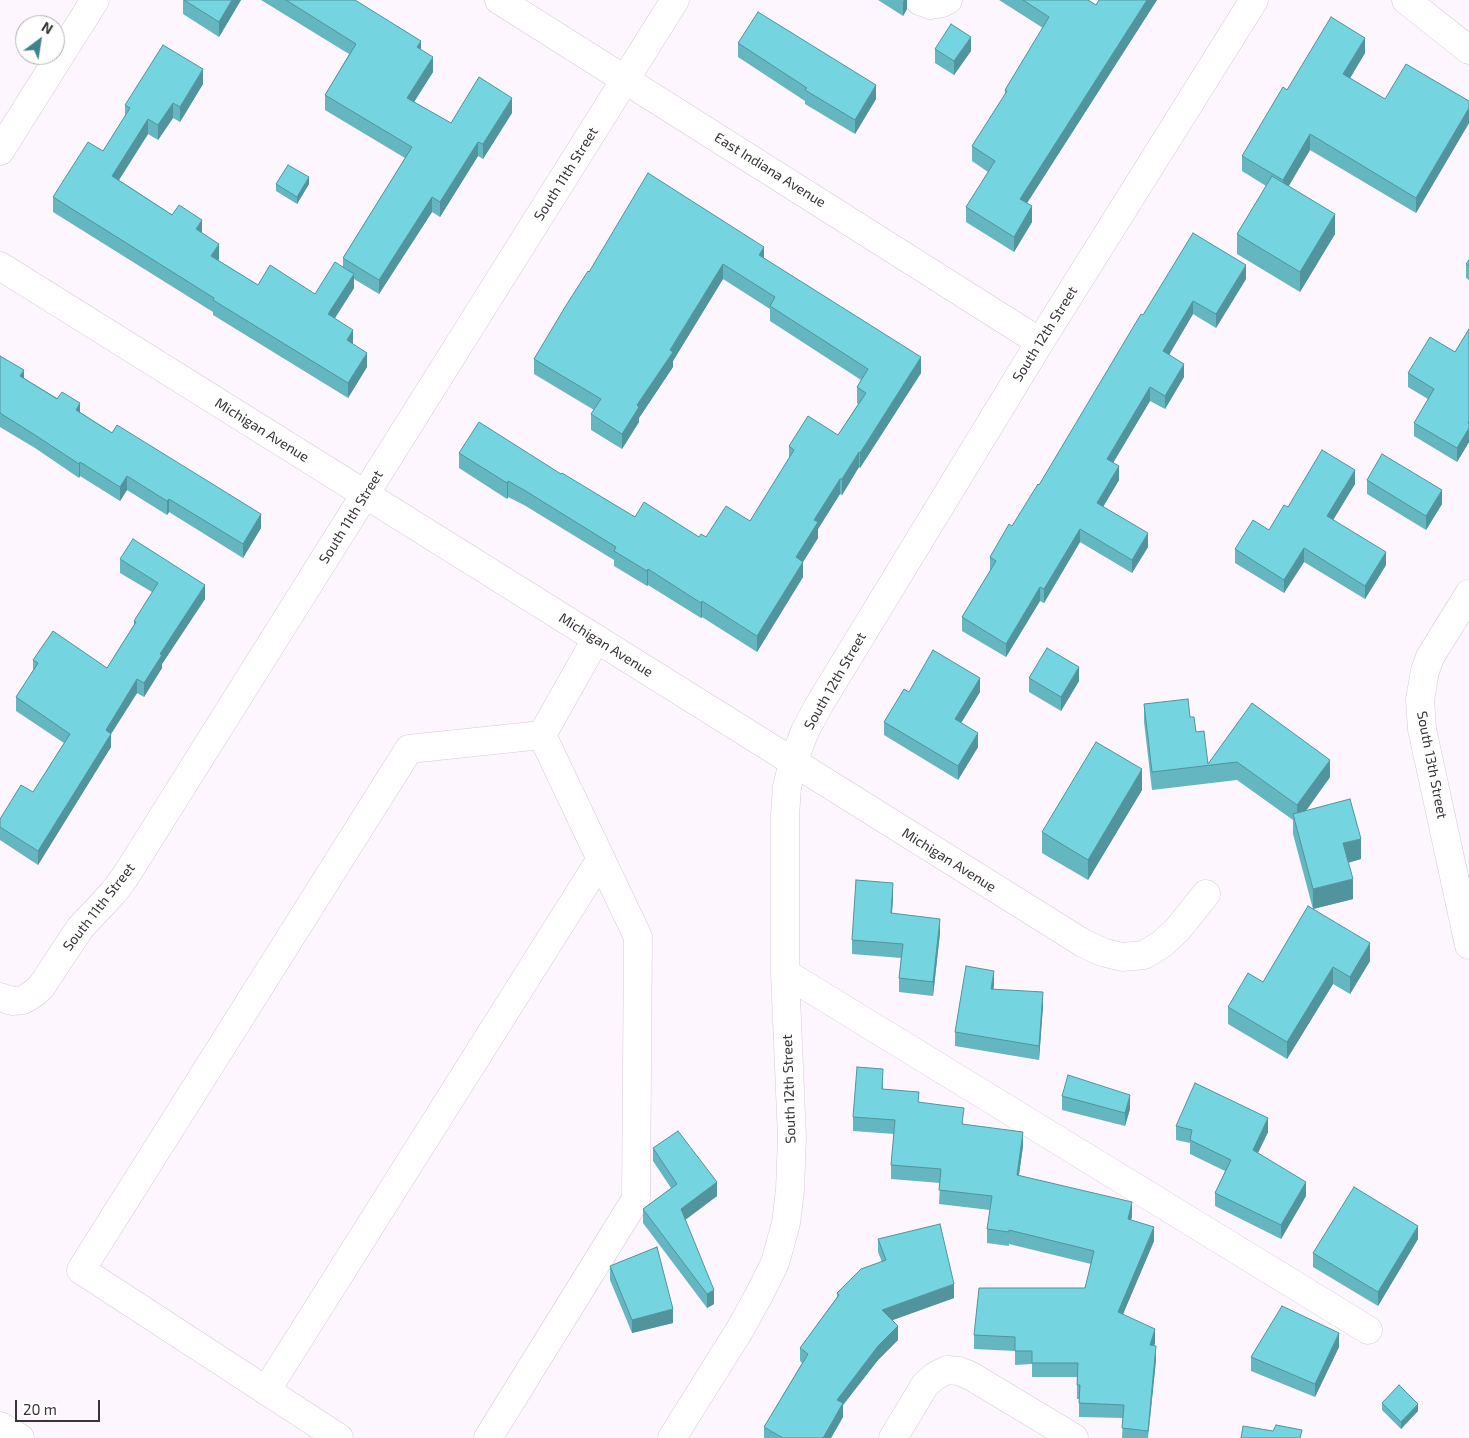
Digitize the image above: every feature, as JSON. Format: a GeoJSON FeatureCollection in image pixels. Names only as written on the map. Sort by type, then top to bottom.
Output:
{"type":"FeatureCollection","features":[{"type":"Feature","properties":{"kind":"street"},"geometry":{"type":"LineString","coordinates":[[0,151],[95,0]]}},
{"type":"Feature","properties":{"kind":"street","name":"East Indiana Avenue"},"geometry":{"type":"LineString","coordinates":[[499,0],[1040,342]]}},
{"type":"Feature","properties":{"kind":"street","name":"South 11th Street"},"geometry":{"type":"LineString","coordinates":[[0,997],[12,1001],[23,1000],[41,987],[80,928],[113,893],[125,877],[675,0]]}},
{"type":"Feature","properties":{"kind":"street"},"geometry":{"type":"LineString","coordinates":[[920,1],[931,5],[948,0]]}},
{"type":"Feature","properties":{"kind":"street","name":"South 12th Street"},"geometry":{"type":"LineString","coordinates":[[672,1438],[758,1297],[775,1263],[784,1230],[792,1164],[784,973],[787,787],[793,762],[808,725],[819,705],[1040,342],[1254,0]]}},
{"type":"Feature","properties":{"kind":"street"},"geometry":{"type":"LineString","coordinates":[[1406,0],[1469,50]]}},
{"type":"Feature","properties":{"kind":"street","name":"Michigan Avenue"},"geometry":{"type":"LineString","coordinates":[[0,266],[1083,943],[1102,952],[1122,957],[1144,955],[1162,944],[1206,894]]}},
{"type":"Feature","properties":{"kind":"street","name":"South 13th Street"},"geometry":{"type":"LineString","coordinates":[[1469,594],[1430,657],[1420,700],[1422,729],[1469,945]]}},
{"type":"Feature","properties":{"kind":"street"},"geometry":{"type":"LineString","coordinates":[[542,735],[596,639]]}},
{"type":"Feature","properties":{"kind":"street"},"geometry":{"type":"LineString","coordinates":[[488,1438],[636,1199],[638,937],[542,735]]}},
{"type":"Feature","properties":{"kind":"street"},"geometry":{"type":"LineString","coordinates":[[339,1438],[81,1270],[410,749],[542,735]]}},
{"type":"Feature","properties":{"kind":"street"},"geometry":{"type":"LineString","coordinates":[[266,1391],[601,859]]}},
{"type":"Feature","properties":{"kind":"street"},"geometry":{"type":"LineString","coordinates":[[784,973],[1368,1330]]}},
{"type":"Feature","properties":{"kind":"street"},"geometry":{"type":"LineString","coordinates":[[893,1438],[925,1385],[935,1376],[947,1370],[959,1371],[971,1376],[1074,1438]]}},
{"type":"Feature","properties":{"kind":"street"},"geometry":{"type":"LineString","coordinates":[[0,1426],[20,1438]]}},
{"type":"Feature","properties":{"kind":"building"},"geometry":{"type":"Polygon","coordinates":[[[184,0],[232,0],[219,22],[184,0]]]}},
{"type":"Feature","properties":{"kind":"building"},"geometry":{"type":"Polygon","coordinates":[[[286,0],[355,0],[421,41],[417,47],[433,57],[407,98],[451,123],[479,77],[512,98],[483,144],[478,142],[440,202],[432,197],[379,280],[343,258],[412,147],[325,95],[356,44],[286,0]]]}},
{"type":"Feature","properties":{"kind":"building"},"geometry":{"type":"Polygon","coordinates":[[[1023,0],[1088,0],[1096,5],[1099,0],[1147,0],[1020,199],[1032,206],[1014,237],[966,207],[995,161],[972,146],[1007,91],[1005,90],[1049,17],[1023,0]]]}},
{"type":"Feature","properties":{"kind":"building"},"geometry":{"type":"Polygon","coordinates":[[[758,12],[876,85],[855,120],[805,90],[807,88],[738,43],[758,12]]]}},
{"type":"Feature","properties":{"kind":"building"},"geometry":{"type":"Polygon","coordinates":[[[1331,17],[1365,38],[1343,74],[1385,99],[1406,64],[1469,101],[1469,108],[1416,198],[1310,134],[1283,180],[1242,156],[1283,87],[1287,90],[1331,17]]]}},
{"type":"Feature","properties":{"kind":"building"},"geometry":{"type":"Polygon","coordinates":[[[951,24],[971,37],[954,61],[935,49],[951,24]]]}},
{"type":"Feature","properties":{"kind":"building"},"geometry":{"type":"Polygon","coordinates":[[[163,45],[203,69],[180,107],[173,103],[158,125],[148,119],[112,176],[172,215],[179,205],[202,220],[196,229],[219,244],[211,256],[258,285],[270,265],[315,294],[335,262],[354,274],[328,314],[353,330],[347,340],[367,353],[348,383],[213,300],[214,298],[53,197],[88,142],[103,151],[130,108],[125,105],[163,45]]]}},
{"type":"Feature","properties":{"kind":"building"},"geometry":{"type":"Polygon","coordinates":[[[288,165],[309,177],[297,197],[276,184],[288,165]]]}},
{"type":"Feature","properties":{"kind":"building"},"geometry":{"type":"Polygon","coordinates":[[[648,173],[764,247],[759,255],[921,357],[860,453],[842,479],[840,479],[814,520],[818,522],[796,557],[803,562],[757,636],[702,601],[701,603],[648,569],[647,571],[614,551],[616,547],[524,490],[508,481],[507,483],[459,453],[479,422],[561,474],[635,517],[644,502],[699,537],[701,534],[706,537],[726,506],[750,521],[794,450],[789,446],[808,416],[838,435],[866,393],[857,387],[868,369],[770,306],[775,297],[723,264],[670,350],[673,352],[637,405],[639,407],[622,434],[591,414],[601,399],[534,359],[648,173]]]}},
{"type":"Feature","properties":{"kind":"building"},"geometry":{"type":"Polygon","coordinates":[[[1272,176],[1335,214],[1300,272],[1237,234],[1272,176]]]}},
{"type":"Feature","properties":{"kind":"building"},"geometry":{"type":"Polygon","coordinates":[[[1193,233],[1246,265],[1216,314],[1193,301],[1163,351],[1184,364],[1165,396],[1150,387],[1107,459],[1119,466],[1097,503],[1148,533],[1132,560],[1080,529],[1044,589],[1040,587],[1006,644],[962,617],[996,561],[990,557],[1009,524],[1012,526],[1039,485],[1141,314],[1143,315],[1193,233]]]}},
{"type":"Feature","properties":{"kind":"building"},"geometry":{"type":"Polygon","coordinates":[[[1469,329],[1469,428],[1457,448],[1414,423],[1434,389],[1408,373],[1430,337],[1455,352],[1469,329]]]}},
{"type":"Feature","properties":{"kind":"building"},"geometry":{"type":"Polygon","coordinates":[[[0,356],[24,370],[20,376],[57,399],[62,392],[80,403],[76,410],[112,433],[117,425],[261,514],[243,544],[127,476],[120,487],[80,462],[79,464],[0,413],[0,356]]]}},
{"type":"Feature","properties":{"kind":"building"},"geometry":{"type":"Polygon","coordinates":[[[1322,450],[1355,470],[1327,516],[1386,552],[1365,586],[1304,548],[1284,580],[1235,549],[1253,520],[1269,530],[1284,505],[1288,507],[1322,450]]]}},
{"type":"Feature","properties":{"kind":"building"},"geometry":{"type":"Polygon","coordinates":[[[1382,454],[1442,490],[1426,516],[1367,480],[1382,454]]]}},
{"type":"Feature","properties":{"kind":"building"},"geometry":{"type":"Polygon","coordinates":[[[133,539],[205,585],[160,654],[162,655],[144,683],[137,679],[106,730],[111,734],[38,851],[0,827],[0,819],[21,785],[33,792],[70,734],[16,697],[38,663],[33,660],[53,631],[107,668],[158,583],[120,559],[133,539]]]}},
{"type":"Feature","properties":{"kind":"building"},"geometry":{"type":"Polygon","coordinates":[[[1047,648],[1079,667],[1061,697],[1029,678],[1047,648]]]}},
{"type":"Feature","properties":{"kind":"building"},"geometry":{"type":"Polygon","coordinates":[[[933,650],[980,678],[955,719],[978,733],[958,766],[884,722],[904,689],[909,692],[933,650]]]}},
{"type":"Feature","properties":{"kind":"building"},"geometry":{"type":"Polygon","coordinates":[[[1188,699],[1190,717],[1194,717],[1196,732],[1204,731],[1208,764],[1252,703],[1330,760],[1297,805],[1237,762],[1152,772],[1144,704],[1188,699]]]}},
{"type":"Feature","properties":{"kind":"building"},"geometry":{"type":"Polygon","coordinates":[[[1096,742],[1142,769],[1088,860],[1042,832],[1096,742]]]}},
{"type":"Feature","properties":{"kind":"building"},"geometry":{"type":"Polygon","coordinates":[[[1350,799],[1361,839],[1343,843],[1353,879],[1313,889],[1293,814],[1350,799]]]}},
{"type":"Feature","properties":{"kind":"building"},"geometry":{"type":"Polygon","coordinates":[[[856,880],[893,883],[891,913],[940,919],[933,982],[899,978],[903,944],[852,940],[856,880]]]}},
{"type":"Feature","properties":{"kind":"building"},"geometry":{"type":"Polygon","coordinates":[[[1308,906],[1370,943],[1350,977],[1333,967],[1287,1042],[1228,1007],[1248,973],[1263,982],[1308,906]]]}},
{"type":"Feature","properties":{"kind":"building"},"geometry":{"type":"Polygon","coordinates":[[[966,966],[994,971],[991,989],[1043,992],[1039,1046],[955,1032],[966,966]]]}},
{"type":"Feature","properties":{"kind":"building"},"geometry":{"type":"Polygon","coordinates":[[[857,1067],[883,1069],[882,1089],[919,1092],[918,1102],[964,1108],[962,1124],[1023,1132],[1017,1175],[1132,1202],[1128,1219],[1154,1227],[1118,1312],[1155,1329],[1150,1345],[1156,1346],[1148,1431],[1122,1428],[1124,1405],[1079,1403],[1080,1385],[1077,1385],[1078,1363],[1032,1363],[1032,1351],[1015,1351],[1015,1337],[974,1335],[979,1288],[1085,1288],[1094,1251],[1009,1230],[1009,1232],[987,1229],[992,1196],[939,1190],[941,1169],[891,1165],[895,1120],[853,1117],[857,1067]]]}},
{"type":"Feature","properties":{"kind":"building"},"geometry":{"type":"Polygon","coordinates":[[[1068,1075],[1130,1095],[1125,1113],[1062,1096],[1068,1075]]]}},
{"type":"Feature","properties":{"kind":"building"},"geometry":{"type":"Polygon","coordinates":[[[1195,1083],[1268,1118],[1253,1150],[1306,1182],[1281,1225],[1215,1193],[1231,1160],[1190,1140],[1192,1130],[1176,1126],[1195,1083]]]}},
{"type":"Feature","properties":{"kind":"building"},"geometry":{"type":"Polygon","coordinates":[[[678,1131],[717,1182],[681,1209],[714,1290],[707,1294],[643,1209],[677,1184],[653,1148],[678,1131]]]}},
{"type":"Feature","properties":{"kind":"building"},"geometry":{"type":"Polygon","coordinates":[[[1354,1187],[1418,1226],[1378,1292],[1313,1253],[1354,1187]]]}},
{"type":"Feature","properties":{"kind":"building"},"geometry":{"type":"Polygon","coordinates":[[[940,1224],[954,1284],[882,1310],[898,1326],[878,1346],[837,1400],[843,1403],[823,1438],[783,1438],[764,1427],[808,1354],[800,1348],[839,1295],[837,1293],[861,1269],[886,1260],[878,1239],[940,1224]]]}},
{"type":"Feature","properties":{"kind":"building"},"geometry":{"type":"Polygon","coordinates":[[[657,1247],[673,1309],[632,1320],[610,1266],[657,1247]]]}},
{"type":"Feature","properties":{"kind":"building"},"geometry":{"type":"Polygon","coordinates":[[[1282,1306],[1339,1333],[1315,1384],[1251,1357],[1282,1306]]]}},
{"type":"Feature","properties":{"kind":"building"},"geometry":{"type":"Polygon","coordinates":[[[1399,1385],[1418,1404],[1401,1422],[1382,1403],[1399,1385]]]}},
{"type":"Feature","properties":{"kind":"building"},"geometry":{"type":"Polygon","coordinates":[[[1276,1425],[1302,1430],[1300,1438],[1241,1438],[1243,1426],[1273,1431],[1276,1425]]]}}]}
